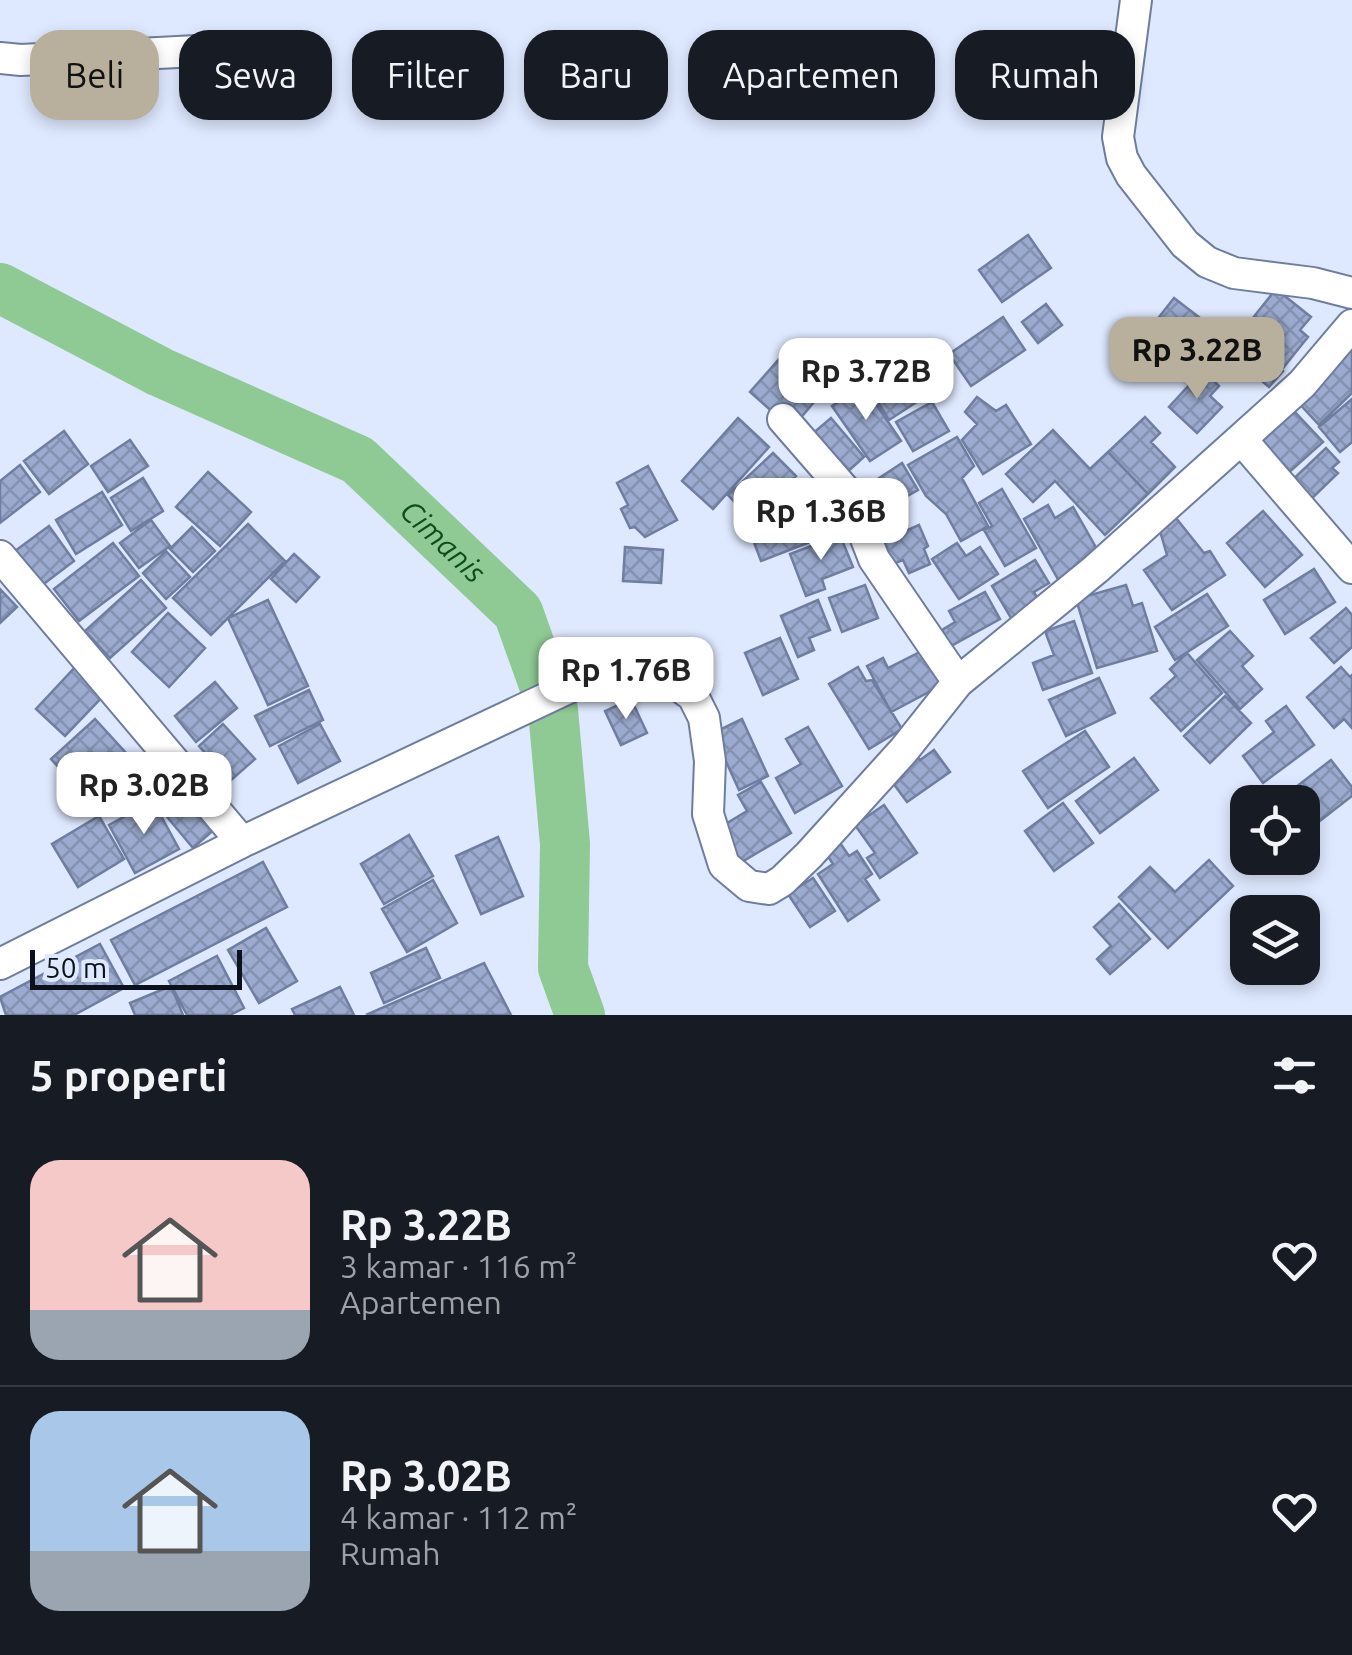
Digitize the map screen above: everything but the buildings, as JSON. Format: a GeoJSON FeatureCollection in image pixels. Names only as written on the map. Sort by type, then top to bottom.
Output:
{"type":"FeatureCollection","features":[{"type":"Feature","properties":{"kind":"street"},"geometry":{"type":"LineString","coordinates":[[1136,0],[1118,137],[1122,158],[1131,175],[1185,244],[1207,262],[1234,273],[1313,283],[1352,293]]}},
{"type":"Feature","properties":{"kind":"street"},"geometry":{"type":"LineString","coordinates":[[0,58],[179,52]]}},
{"type":"Feature","properties":{"kind":"street"},"geometry":{"type":"LineString","coordinates":[[0,964],[242,842],[617,665],[638,664],[662,674],[694,696],[704,718],[710,762],[708,814],[724,864],[749,886],[769,889],[782,882],[904,750],[958,682],[1096,570],[1302,384],[1352,325]]}},
{"type":"Feature","properties":{"kind":"street"},"geometry":{"type":"LineString","coordinates":[[783,418],[849,495],[872,554],[958,682]]}},
{"type":"Feature","properties":{"kind":"street"},"geometry":{"type":"LineString","coordinates":[[1241,439],[1352,568]]}},
{"type":"Feature","properties":{"kind":"street"},"geometry":{"type":"LineString","coordinates":[[0,556],[242,842]]}},
{"type":"Feature","properties":{"kind":"waterway","name":"Cimanis"},"geometry":{"type":"LineString","coordinates":[[0,288],[160,372],[358,460],[518,612],[553,710],[565,844],[563,968],[580,1015]]}}]}
